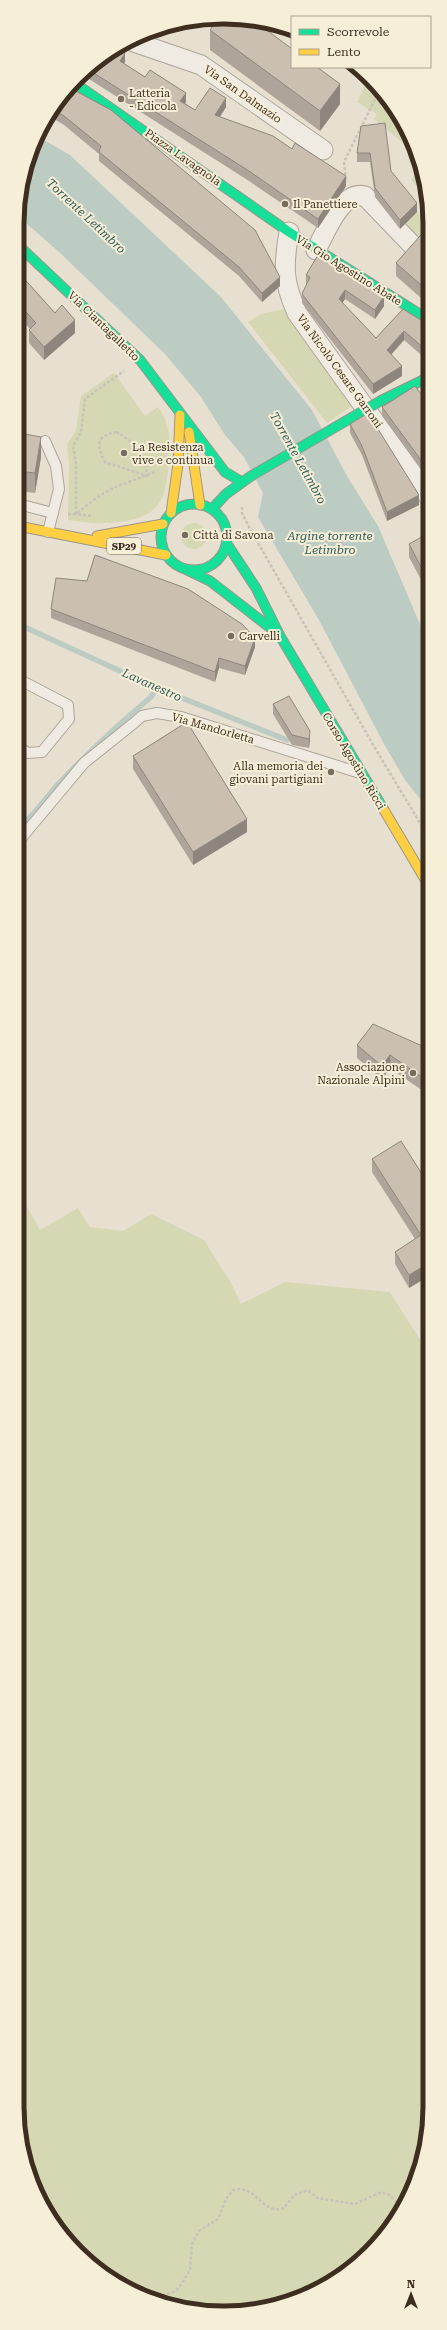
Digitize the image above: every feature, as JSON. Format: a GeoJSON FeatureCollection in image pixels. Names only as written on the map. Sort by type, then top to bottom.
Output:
{"type":"FeatureCollection","features":[{"type":"Feature","properties":{"kind":"main road","name":"Piazza Lavagnola"},"geometry":{"type":"LineString","coordinates":[[79,86],[181,155],[289,232]]}},
{"type":"Feature","properties":{"kind":"main road","name":"Via Gio Agostino Abate"},"geometry":{"type":"LineString","coordinates":[[289,232],[423,316]]}},
{"type":"Feature","properties":{"kind":"main road","name":"Via Ciantagalletto"},"geometry":{"type":"LineString","coordinates":[[24,251],[140,360],[180,415],[225,472],[242,482]]}},
{"type":"Feature","properties":{"kind":"main road"},"geometry":{"type":"LineString","coordinates":[[212,509],[226,494],[251,476],[382,400],[409,385],[423,379]]}},
{"type":"Feature","properties":{"kind":"main road","name":"Via Ciantagalletto"},"geometry":{"type":"LineString","coordinates":[[180,415],[189,433],[193,448],[200,505]]}},
{"type":"Feature","properties":{"kind":"main road"},"geometry":{"type":"LineString","coordinates":[[171,513],[189,504],[200,505],[212,509],[225,524],[227,544],[223,554],[216,562],[206,568],[195,570],[184,569],[177,566],[166,555],[161,534],[163,524],[171,513],[178,483],[180,415]]}},
{"type":"Feature","properties":{"kind":"main road","name":"SP29"},"geometry":{"type":"LineString","coordinates":[[82,538],[163,524]]}},
{"type":"Feature","properties":{"kind":"main road","name":"SP29"},"geometry":{"type":"LineString","coordinates":[[24,527],[166,555]]}},
{"type":"Feature","properties":{"kind":"main road","name":"Corso Agostino Ricci"},"geometry":{"type":"LineString","coordinates":[[227,544],[256,588],[280,636],[360,774],[423,876]]}},
{"type":"Feature","properties":{"kind":"main road","name":"Corso Agostino Ricci"},"geometry":{"type":"LineString","coordinates":[[184,569],[210,581],[242,604],[280,636]]}},
{"type":"Feature","properties":{"kind":"street","name":"Via San Dalmazio"},"geometry":{"type":"LineString","coordinates":[[138,43],[201,65],[324,150]]}},
{"type":"Feature","properties":{"kind":"street"},"geometry":{"type":"LineString","coordinates":[[316,250],[343,202],[351,197],[366,196],[418,251]]}},
{"type":"Feature","properties":{"kind":"street","name":"Via Nicolò Cesare Garroni"},"geometry":{"type":"LineString","coordinates":[[289,232],[284,261],[287,289],[297,313],[423,489]]}},
{"type":"Feature","properties":{"kind":"lane"},"geometry":{"type":"LineString","coordinates":[[45,441],[56,466],[59,489],[48,532]]}},
{"type":"Feature","properties":{"kind":"lane"},"geometry":{"type":"LineString","coordinates":[[24,506],[53,513]]}},
{"type":"Feature","properties":{"kind":"lane"},"geometry":{"type":"LineString","coordinates":[[24,682],[68,705],[69,718],[42,752],[28,753],[24,751]]}},
{"type":"Feature","properties":{"kind":"lane","name":"Via Mandorletta"},"geometry":{"type":"LineString","coordinates":[[24,835],[84,763],[142,716],[157,713],[181,717],[360,774]]}},
{"type":"Feature","properties":{"kind":"path"},"geometry":{"type":"LineString","coordinates":[[351,197],[344,162],[377,96]]}},
{"type":"Feature","properties":{"kind":"path"},"geometry":{"type":"LineString","coordinates":[[76,514],[76,464],[73,446],[81,432],[85,399],[140,360]]}},
{"type":"Feature","properties":{"kind":"path"},"geometry":{"type":"LineString","coordinates":[[116,432],[128,438],[138,448],[146,463],[147,476],[105,462],[99,451],[99,442],[105,434],[116,432]]}},
{"type":"Feature","properties":{"kind":"path"},"geometry":{"type":"LineString","coordinates":[[76,514],[96,498],[113,488],[147,476],[163,467]]}},
{"type":"Feature","properties":{"kind":"path"},"geometry":{"type":"LineString","coordinates":[[53,513],[76,514],[93,517]]}},
{"type":"Feature","properties":{"kind":"path"},"geometry":{"type":"LineString","coordinates":[[249,527],[387,769],[423,828]]}},
{"type":"Feature","properties":{"kind":"path"},"geometry":{"type":"LineString","coordinates":[[161,2296],[176,2290],[182,2283],[190,2270],[195,2240],[199,2231],[218,2219],[233,2190],[242,2189],[252,2192],[265,2206],[275,2210],[284,2208],[291,2197],[301,2191],[308,2190],[317,2198],[355,2204],[379,2193],[387,2193],[398,2203]]}},
{"type":"Feature","properties":{"kind":"green space"},"geometry":{"type":"Polygon","coordinates":[[[366,83],[382,102],[408,147],[374,119],[377,114],[357,102],[366,83]]]}},
{"type":"Feature","properties":{"kind":"green space"},"geometry":{"type":"Polygon","coordinates":[[[416,174],[420,191],[411,180],[416,174]]]}},
{"type":"Feature","properties":{"kind":"green space"},"geometry":{"type":"Polygon","coordinates":[[[417,212],[423,218],[423,247],[421,248],[400,229],[417,212]]]}},
{"type":"Feature","properties":{"kind":"green space"},"geometry":{"type":"Polygon","coordinates":[[[284,309],[355,404],[327,423],[248,322],[261,314],[284,309]]]}},
{"type":"Feature","properties":{"kind":"green space"},"geometry":{"type":"Polygon","coordinates":[[[114,373],[145,416],[158,407],[165,420],[169,433],[170,455],[164,494],[155,508],[138,518],[126,521],[104,523],[68,520],[69,464],[67,445],[76,430],[81,396],[114,373]]]}},
{"type":"Feature","properties":{"kind":"green space"},"geometry":{"type":"Polygon","coordinates":[[[194,523],[203,527],[207,536],[203,545],[194,549],[185,545],[181,536],[185,527],[194,523]]]}},
{"type":"Feature","properties":{"kind":"green space"},"geometry":{"type":"Polygon","coordinates":[[[24,1202],[40,1230],[78,1208],[90,1227],[123,1231],[151,1214],[204,1240],[230,1281],[241,1304],[285,1282],[390,1292],[423,1344],[423,2120],[419,2145],[408,2183],[396,2206],[382,2228],[365,2248],[345,2265],[300,2291],[275,2299],[237,2306],[210,2306],[185,2302],[147,2291],[135,2285],[102,2265],[82,2248],[65,2228],[39,2183],[31,2158],[24,2120],[24,1202]]]}},
{"type":"Feature","properties":{"kind":"water","name":"Argine torrente Letimbro"},"geometry":{"type":"Polygon","coordinates":[[[43,139],[70,155],[221,297],[312,410],[347,476],[378,526],[423,631],[423,802],[405,780],[384,744],[319,620],[258,517],[263,493],[244,457],[225,435],[201,397],[165,354],[59,252],[24,221],[24,210],[28,185],[35,159],[43,139]]]}},
{"type":"Feature","properties":{"kind":"building"},"geometry":{"type":"Polygon","coordinates":[[[214,24],[237,24],[265,29],[291,48],[291,68],[318,68],[340,84],[320,111],[210,30],[214,24]]]}},
{"type":"Feature","properties":{"kind":"building"},"geometry":{"type":"Polygon","coordinates":[[[123,52],[125,53],[120,61],[145,77],[150,70],[186,93],[180,101],[195,110],[210,88],[226,98],[215,115],[273,136],[292,149],[295,143],[346,176],[318,219],[249,171],[93,73],[102,65],[123,52]]]}},
{"type":"Feature","properties":{"kind":"building"},"geometry":{"type":"Polygon","coordinates":[[[75,91],[111,110],[255,230],[280,277],[262,293],[239,267],[99,152],[101,146],[58,113],[75,91]]]}},
{"type":"Feature","properties":{"kind":"building"},"geometry":{"type":"Polygon","coordinates":[[[385,123],[391,171],[417,203],[400,220],[375,188],[370,153],[357,153],[361,126],[385,123]]]}},
{"type":"Feature","properties":{"kind":"building"},"geometry":{"type":"Polygon","coordinates":[[[423,233],[423,287],[396,263],[423,233]]]}},
{"type":"Feature","properties":{"kind":"building"},"geometry":{"type":"Polygon","coordinates":[[[318,255],[384,296],[375,310],[345,290],[339,299],[376,338],[403,309],[423,321],[423,347],[404,331],[387,350],[402,366],[373,384],[302,294],[310,277],[306,275],[318,255]]]}},
{"type":"Feature","properties":{"kind":"building"},"geometry":{"type":"Polygon","coordinates":[[[24,279],[55,313],[62,305],[75,320],[44,347],[29,330],[36,323],[24,310],[24,279]]]}},
{"type":"Feature","properties":{"kind":"building"},"geometry":{"type":"Polygon","coordinates":[[[415,386],[423,397],[423,463],[382,407],[415,386]]]}},
{"type":"Feature","properties":{"kind":"building"},"geometry":{"type":"Polygon","coordinates":[[[368,413],[419,495],[387,512],[362,446],[350,424],[368,413]]]}},
{"type":"Feature","properties":{"kind":"building"},"geometry":{"type":"Polygon","coordinates":[[[24,434],[41,437],[35,473],[24,472],[24,434]]]}},
{"type":"Feature","properties":{"kind":"building"},"geometry":{"type":"Polygon","coordinates":[[[423,536],[423,571],[409,544],[423,536]]]}},
{"type":"Feature","properties":{"kind":"building"},"geometry":{"type":"Polygon","coordinates":[[[95,555],[188,589],[242,624],[255,638],[245,666],[219,658],[215,672],[51,609],[56,578],[87,581],[95,555]]]}},
{"type":"Feature","properties":{"kind":"building"},"geometry":{"type":"Polygon","coordinates":[[[289,696],[310,731],[309,739],[292,735],[273,704],[289,696]]]}},
{"type":"Feature","properties":{"kind":"building"},"geometry":{"type":"Polygon","coordinates":[[[187,722],[247,819],[193,852],[133,756],[187,722]]]}},
{"type":"Feature","properties":{"kind":"building"},"geometry":{"type":"Polygon","coordinates":[[[373,1024],[423,1046],[423,1078],[390,1055],[382,1066],[357,1045],[373,1024]]]}},
{"type":"Feature","properties":{"kind":"building"},"geometry":{"type":"Polygon","coordinates":[[[401,1141],[423,1176],[423,1267],[409,1275],[395,1252],[421,1235],[372,1159],[401,1141]]]}},
{"type":"Feature","properties":{"kind":"waterway","name":"Lavanestro"},"geometry":{"type":"LineString","coordinates":[[24,627],[157,688],[287,740]]}},
{"type":"Feature","properties":{"kind":"waterway"},"geometry":{"type":"LineString","coordinates":[[24,824],[57,785],[106,737],[151,697],[157,688]]}},
{"type":"Feature","properties":{"kind":"traffic: fast"},"geometry":{"type":"LineString","coordinates":[[79,86],[289,232],[423,316]]}},
{"type":"Feature","properties":{"kind":"traffic: fast"},"geometry":{"type":"LineString","coordinates":[[24,251],[140,360],[225,472],[242,482]]}},
{"type":"Feature","properties":{"kind":"traffic: fast"},"geometry":{"type":"LineString","coordinates":[[382,400],[423,380]]}},
{"type":"Feature","properties":{"kind":"traffic: fast"},"geometry":{"type":"LineString","coordinates":[[251,476],[382,400]]}},
{"type":"Feature","properties":{"kind":"traffic: fast"},"geometry":{"type":"LineString","coordinates":[[212,509],[226,494],[251,476]]}},
{"type":"Feature","properties":{"kind":"traffic: fast"},"geometry":{"type":"LineString","coordinates":[[194,504],[207,507],[217,514],[224,524],[227,537],[224,550],[217,560],[207,567],[194,570],[181,567],[171,560],[164,550],[161,537],[164,524],[171,514],[181,507],[194,504]]}},
{"type":"Feature","properties":{"kind":"traffic: fast"},"geometry":{"type":"LineString","coordinates":[[227,544],[256,588],[280,636],[384,810]]}},
{"type":"Feature","properties":{"kind":"traffic: fast"},"geometry":{"type":"LineString","coordinates":[[185,569],[210,581],[273,630]]}},
{"type":"Feature","properties":{"kind":"traffic: slow"},"geometry":{"type":"LineString","coordinates":[[171,513],[178,464],[180,415]]}},
{"type":"Feature","properties":{"kind":"traffic: slow"},"geometry":{"type":"LineString","coordinates":[[189,432],[200,505]]}},
{"type":"Feature","properties":{"kind":"traffic: slow"},"geometry":{"type":"LineString","coordinates":[[97,536],[163,524]]}},
{"type":"Feature","properties":{"kind":"traffic: slow"},"geometry":{"type":"LineString","coordinates":[[24,527],[166,555]]}},
{"type":"Feature","properties":{"kind":"traffic: slow"},"geometry":{"type":"LineString","coordinates":[[384,810],[423,876]]}},
{"type":"Feature","properties":{"kind":"place","name":"Latteria - Edicola"},"geometry":{"type":"Point","coordinates":[121,99]}},
{"type":"Feature","properties":{"kind":"place","name":"Il Panettiere"},"geometry":{"type":"Point","coordinates":[285,204]}},
{"type":"Feature","properties":{"kind":"place","name":"La Resistenza vive e continua"},"geometry":{"type":"Point","coordinates":[124,453]}},
{"type":"Feature","properties":{"kind":"place","name":"Città di Savona"},"geometry":{"type":"Point","coordinates":[185,535]}},
{"type":"Feature","properties":{"kind":"place","name":"Carvelli"},"geometry":{"type":"Point","coordinates":[231,636]}},
{"type":"Feature","properties":{"kind":"place","name":"Alla memoria dei giovani partigiani"},"geometry":{"type":"Point","coordinates":[331,772]}},
{"type":"Feature","properties":{"kind":"place","name":"Associazione Nazionale Alpini"},"geometry":{"type":"Point","coordinates":[413,1073]}},
{"type":"Feature","properties":{"kind":"water label","name":"Torrente Letimbro"},"geometry":{"type":"Point","coordinates":[86,216]}},
{"type":"Feature","properties":{"kind":"water label","name":"Torrente Letimbro"},"geometry":{"type":"Point","coordinates":[298,458]}}]}
